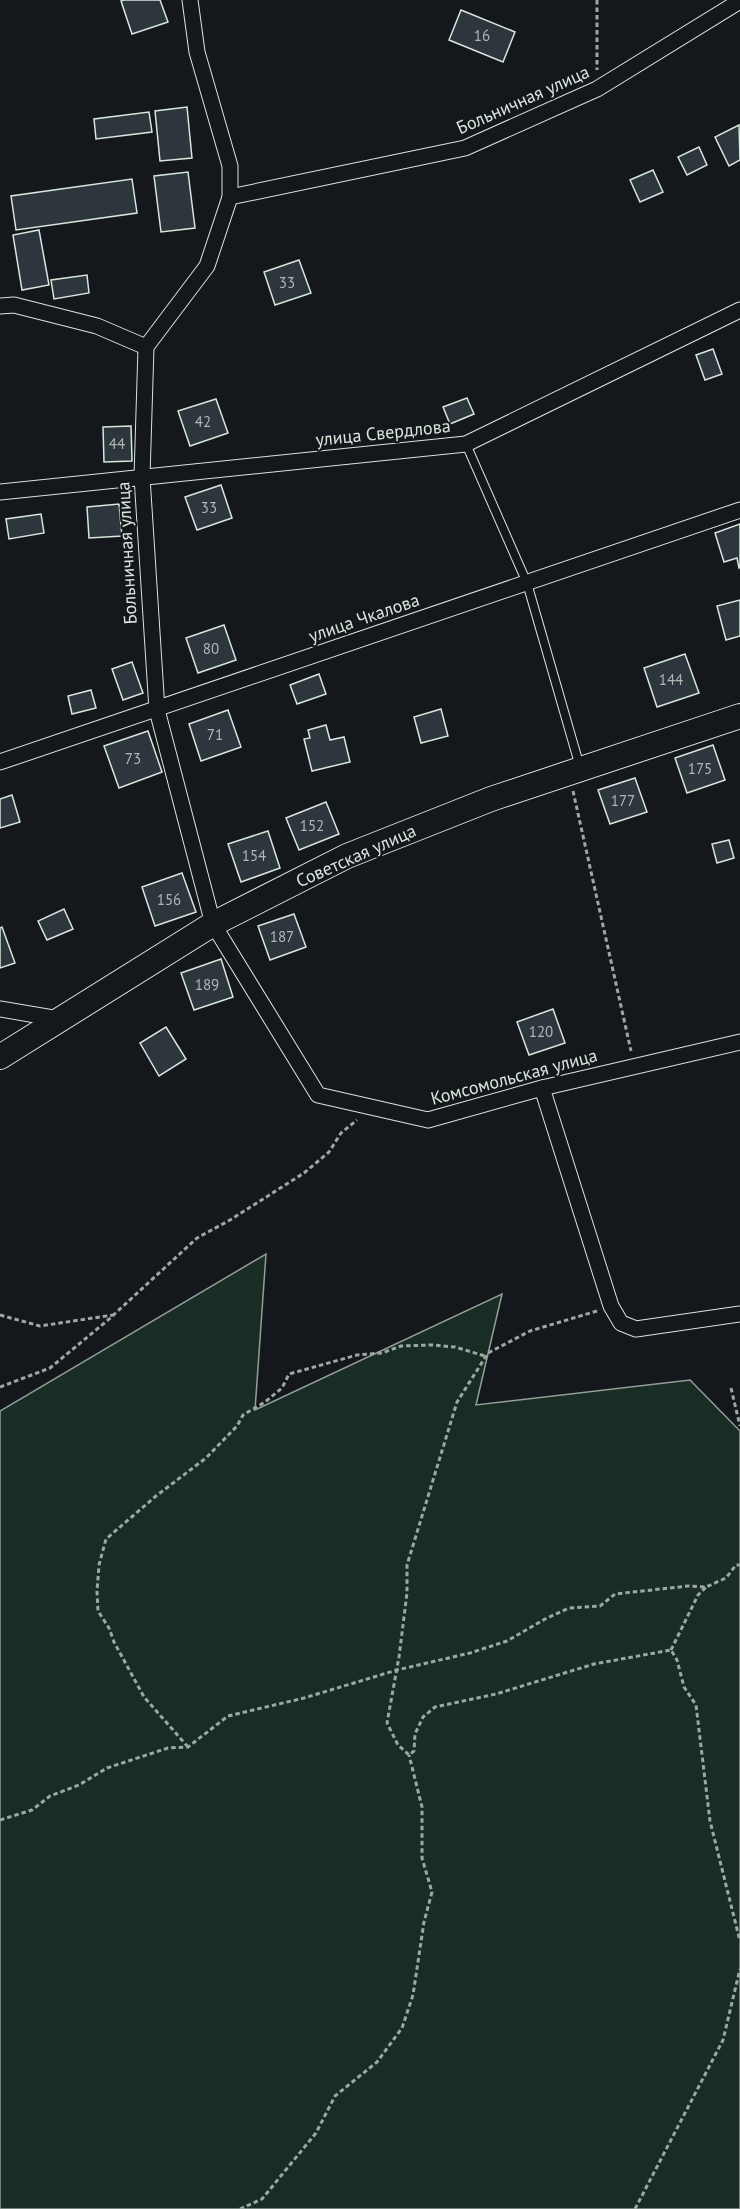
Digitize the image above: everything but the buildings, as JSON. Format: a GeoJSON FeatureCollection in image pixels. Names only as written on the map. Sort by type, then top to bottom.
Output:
{"type":"FeatureCollection","features":[{"type":"Feature","properties":{"kind":"main road","name":"Советская улица"},"geometry":{"type":"LineString","coordinates":[[0,1057],[213,924],[347,856],[491,798],[577,779],[645,748],[740,717]]}},
{"type":"Feature","properties":{"kind":"street"},"geometry":{"type":"LineString","coordinates":[[0,306],[14,305],[97,326],[146,347],[207,266],[230,197],[230,166],[197,52],[190,0]]}},
{"type":"Feature","properties":{"kind":"street","name":"Больничная улица"},"geometry":{"type":"LineString","coordinates":[[230,197],[465,148],[597,90],[740,1]]}},
{"type":"Feature","properties":{"kind":"street","name":"улица Свердлова"},"geometry":{"type":"LineString","coordinates":[[0,492],[466,444],[740,310]]}},
{"type":"Feature","properties":{"kind":"street","name":"Больничная улица"},"geometry":{"type":"LineString","coordinates":[[146,347],[142,477],[157,710],[213,924]]}},
{"type":"Feature","properties":{"kind":"street","name":"улица Чкалова"},"geometry":{"type":"LineString","coordinates":[[0,762],[740,510]]}},
{"type":"Feature","properties":{"kind":"street","name":"Комсомольская улица"},"geometry":{"type":"LineString","coordinates":[[213,924],[318,1095],[428,1120],[542,1088],[740,1042]]}},
{"type":"Feature","properties":{"kind":"street"},"geometry":{"type":"LineString","coordinates":[[0,1009],[59,1019]]}},
{"type":"Feature","properties":{"kind":"street"},"geometry":{"type":"LineString","coordinates":[[542,1088],[611,1306],[621,1323],[636,1329],[740,1314]]}},
{"type":"Feature","properties":{"kind":"lane"},"geometry":{"type":"LineString","coordinates":[[466,444],[527,583],[577,779]]}},
{"type":"Feature","properties":{"kind":"path"},"geometry":{"type":"LineString","coordinates":[[597,0],[597,90]]}},
{"type":"Feature","properties":{"kind":"path"},"geometry":{"type":"LineString","coordinates":[[577,779],[635,1066]]}},
{"type":"Feature","properties":{"kind":"path"},"geometry":{"type":"LineString","coordinates":[[0,1387],[50,1368],[113,1315],[197,1238],[304,1173],[328,1152],[341,1133],[354,1121],[380,1109]]}},
{"type":"Feature","properties":{"kind":"path"},"geometry":{"type":"LineString","coordinates":[[240,2209],[261,2199],[316,2133],[335,2096],[376,2062],[402,2028],[413,1995],[424,1922],[432,1892],[422,1858],[422,1807],[410,1755],[398,1745],[387,1723],[397,1670],[407,1593],[407,1565],[457,1402],[488,1353],[530,1331],[611,1306]]}},
{"type":"Feature","properties":{"kind":"path"},"geometry":{"type":"LineString","coordinates":[[0,1315],[40,1326],[113,1315]]}},
{"type":"Feature","properties":{"kind":"path"},"geometry":{"type":"LineString","coordinates":[[188,1747],[144,1697],[98,1611],[99,1565],[106,1539],[206,1458],[237,1426],[243,1415],[265,1402],[282,1388],[289,1374],[357,1355],[382,1353],[401,1346],[455,1347],[486,1356]]}},
{"type":"Feature","properties":{"kind":"path"},"geometry":{"type":"LineString","coordinates":[[731,1388],[740,1426]]}},
{"type":"Feature","properties":{"kind":"path"},"geometry":{"type":"LineString","coordinates":[[671,1650],[698,1595],[706,1587],[726,1578],[736,1565],[740,1565]]}},
{"type":"Feature","properties":{"kind":"path"},"geometry":{"type":"LineString","coordinates":[[0,1820],[32,1810],[50,1796],[79,1785],[107,1768],[168,1748],[188,1747],[228,1716],[304,1698],[397,1670],[470,1653],[507,1641],[569,1608],[600,1606],[615,1594],[688,1586],[706,1587]]}},
{"type":"Feature","properties":{"kind":"path"},"geometry":{"type":"LineString","coordinates":[[410,1755],[414,1751],[415,1734],[423,1717],[435,1707],[496,1694],[594,1664],[671,1650]]}},
{"type":"Feature","properties":{"kind":"path"},"geometry":{"type":"LineString","coordinates":[[671,1650],[677,1660],[684,1687],[696,1705],[710,1821],[740,1941]]}},
{"type":"Feature","properties":{"kind":"path"},"geometry":{"type":"LineString","coordinates":[[635,2209],[723,2040],[740,1969]]}},
{"type":"Feature","properties":{"kind":"green space"},"geometry":{"type":"Polygon","coordinates":[[[266,1254],[255,1410],[502,1294],[476,1405],[690,1380],[740,1431],[740,2209],[0,2209],[0,1411],[266,1254]]]}}]}
